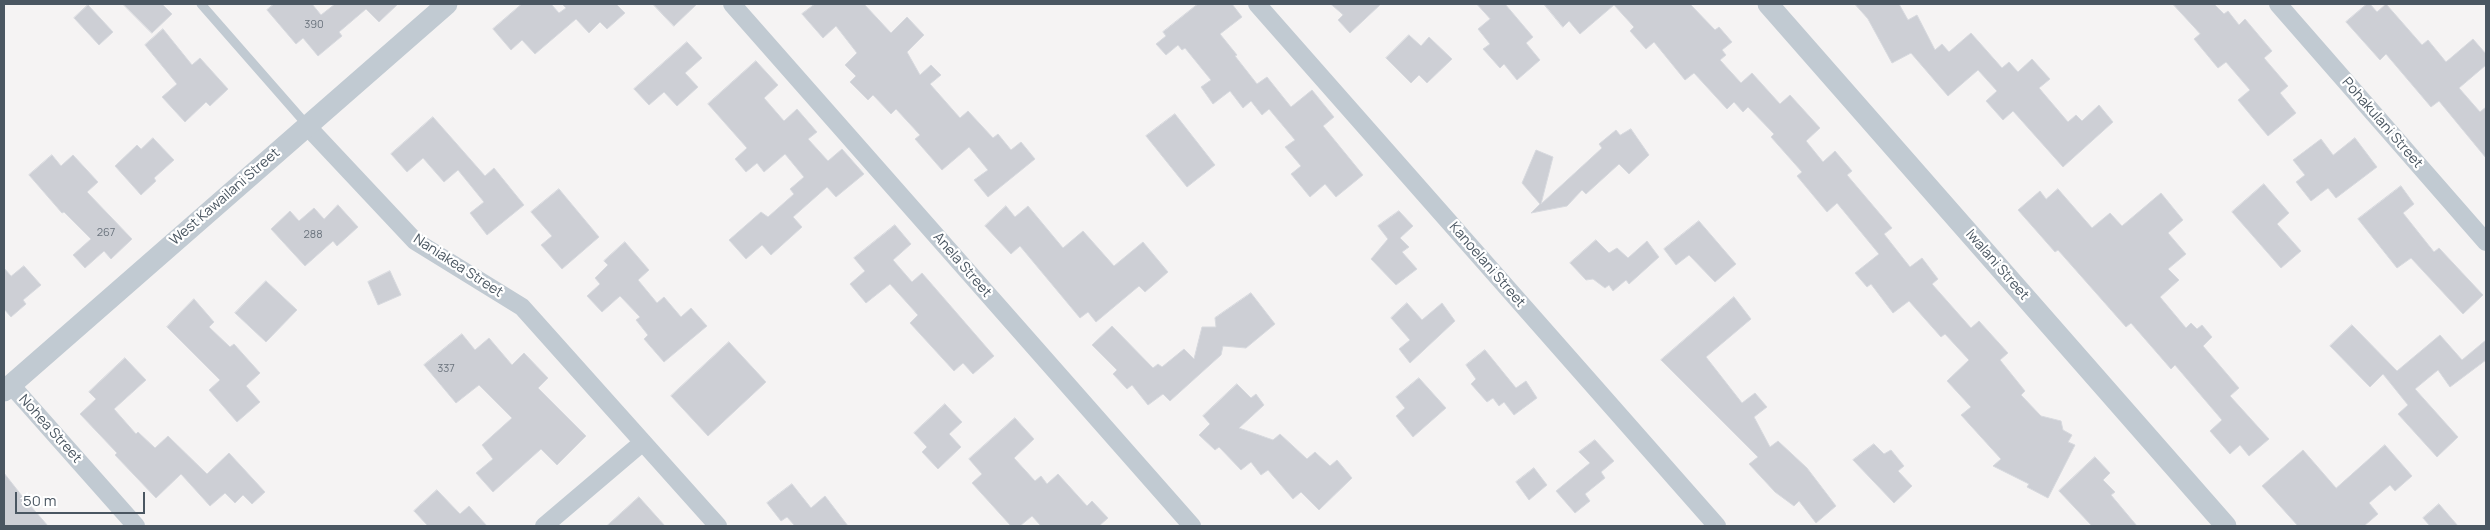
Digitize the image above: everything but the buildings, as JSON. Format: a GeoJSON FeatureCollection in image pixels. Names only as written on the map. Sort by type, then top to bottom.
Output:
{"type":"FeatureCollection","features":[{"type":"Feature","properties":{"kind":"street","name":"West Kawailani Street"},"geometry":{"type":"LineString","coordinates":[[6,384],[447,4]]}},
{"type":"Feature","properties":{"kind":"street","name":"Anela Street"},"geometry":{"type":"LineString","coordinates":[[732,4],[1192,526]]}},
{"type":"Feature","properties":{"kind":"street","name":"Kanoelani Street"},"geometry":{"type":"LineString","coordinates":[[1257,4],[1718,526]]}},
{"type":"Feature","properties":{"kind":"street","name":"Iwalani Street"},"geometry":{"type":"LineString","coordinates":[[1768,4],[2226,526]]}},
{"type":"Feature","properties":{"kind":"street","name":"Pohakulani Street"},"geometry":{"type":"LineString","coordinates":[[2278,4],[2486,242]]}},
{"type":"Feature","properties":{"kind":"street","name":"Naniakea Street"},"geometry":{"type":"LineString","coordinates":[[307,126],[415,241],[522,307],[718,526]]}},
{"type":"Feature","properties":{"kind":"street","name":"Nohea Street"},"geometry":{"type":"LineString","coordinates":[[6,384],[136,526]]}},
{"type":"Feature","properties":{"kind":"street"},"geometry":{"type":"LineString","coordinates":[[544,526],[643,442]]}},
{"type":"Feature","properties":{"kind":"lane","name":"Naniakea Street"},"geometry":{"type":"LineString","coordinates":[[201,4],[307,126]]}}]}
